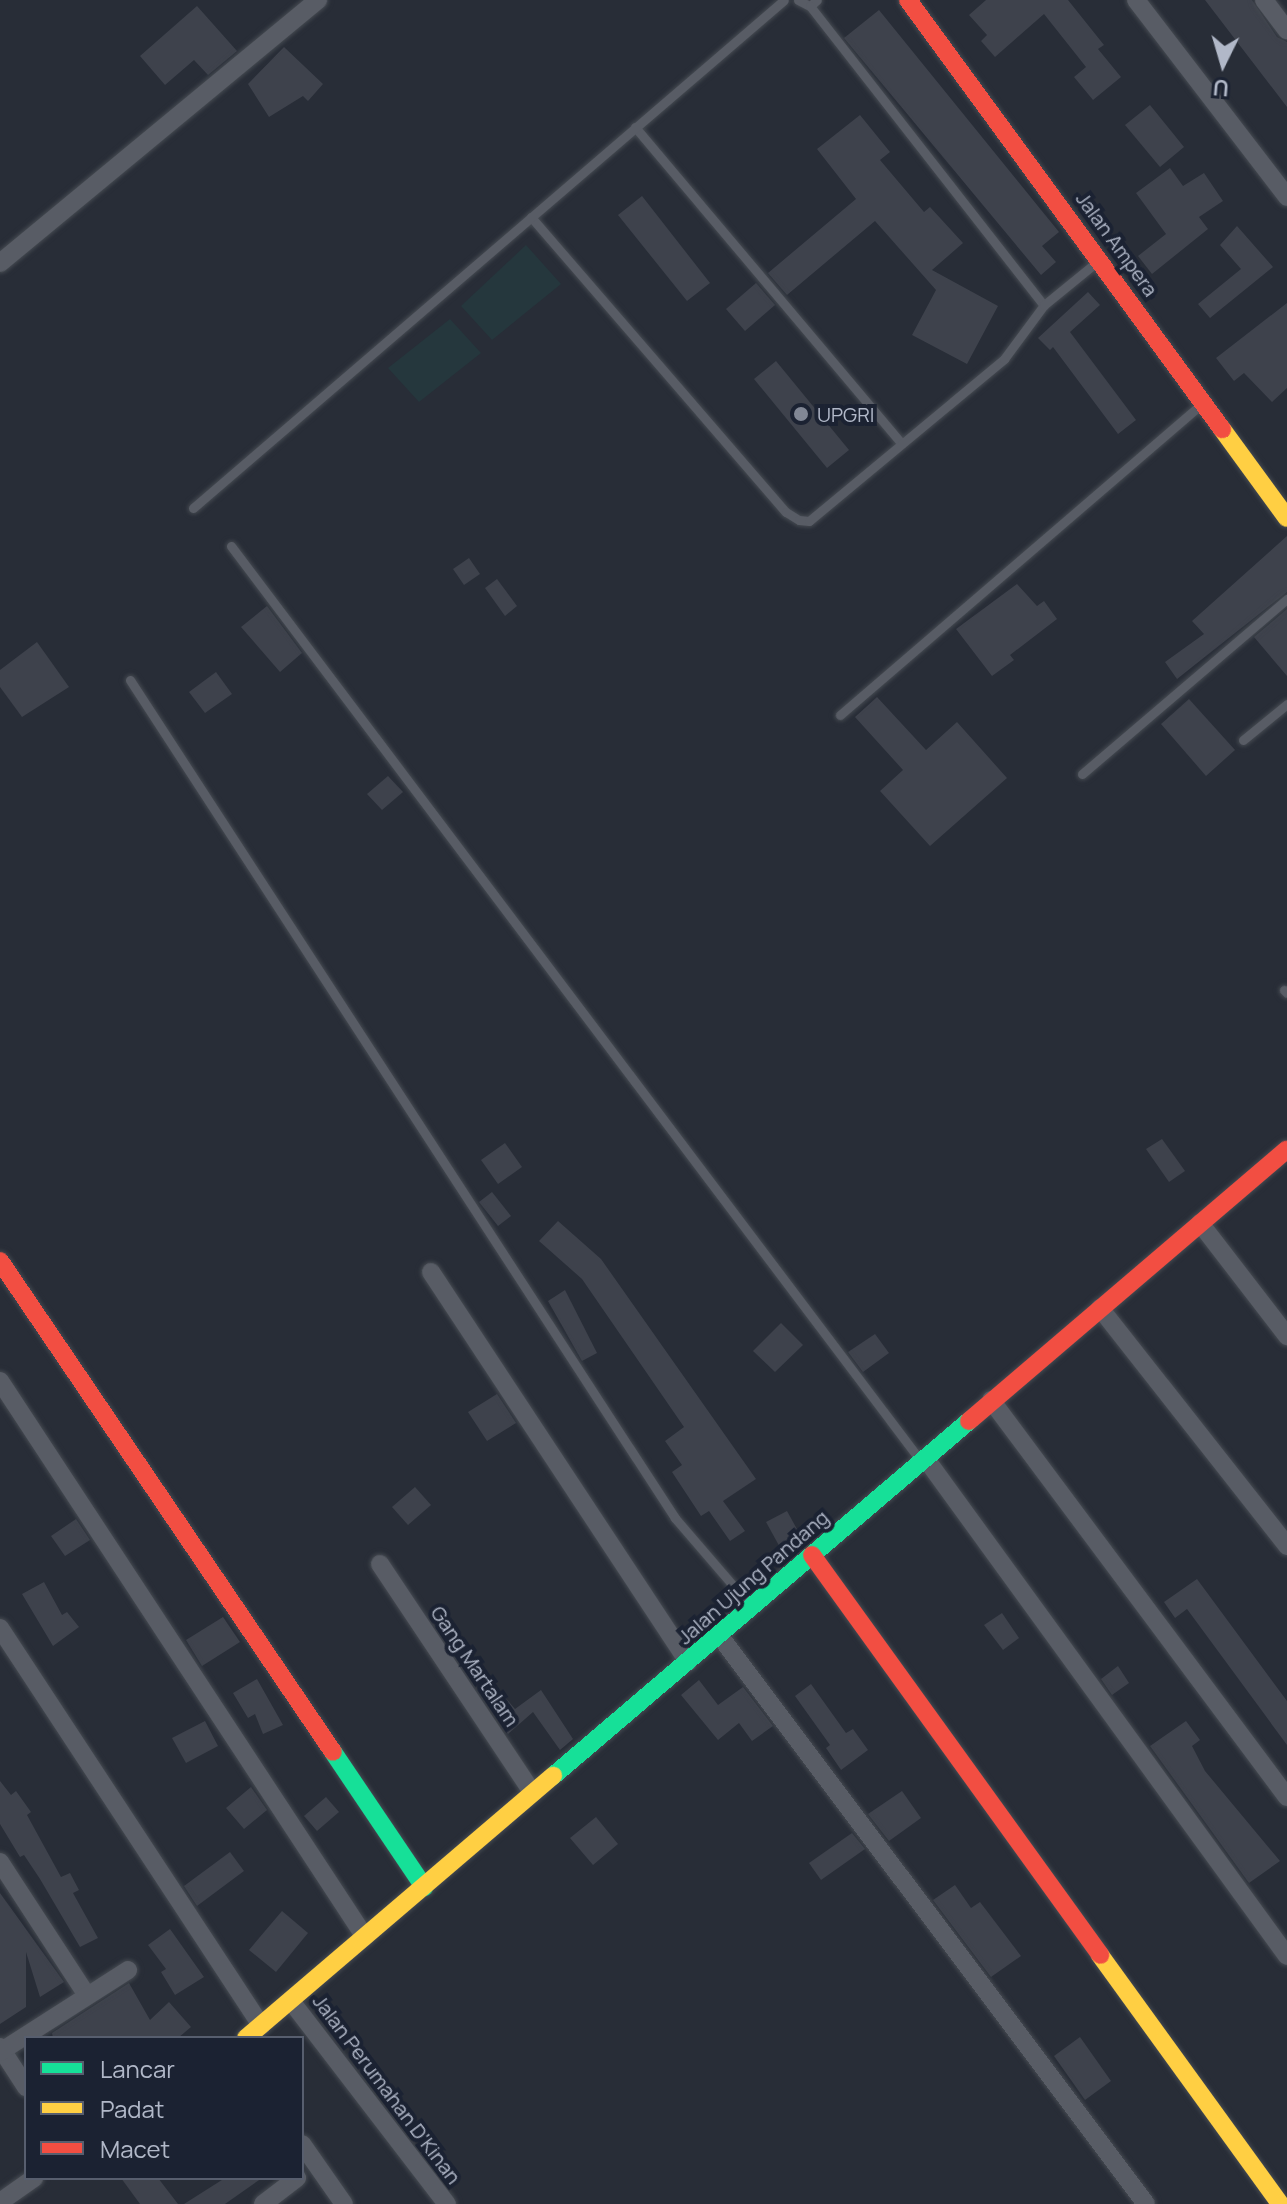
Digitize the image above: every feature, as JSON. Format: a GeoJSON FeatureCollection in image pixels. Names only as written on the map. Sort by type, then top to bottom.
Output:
{"type":"FeatureCollection","features":[{"type":"Feature","properties":{"kind":"street"},"geometry":{"type":"LineString","coordinates":[[0,263],[318,0]]}},
{"type":"Feature","properties":{"kind":"street","name":"Jalan Ampera"},"geometry":{"type":"LineString","coordinates":[[908,0],[1205,401],[1287,518]]}},
{"type":"Feature","properties":{"kind":"street"},"geometry":{"type":"LineString","coordinates":[[1136,0],[1287,197]]}},
{"type":"Feature","properties":{"kind":"street"},"geometry":{"type":"LineString","coordinates":[[1264,0],[1287,30]]}},
{"type":"Feature","properties":{"kind":"street","name":"Jalan Ujung Pandang"},"geometry":{"type":"LineString","coordinates":[[254,2032],[1287,1149]]}},
{"type":"Feature","properties":{"kind":"street"},"geometry":{"type":"LineString","coordinates":[[1200,1223],[1287,1336]]}},
{"type":"Feature","properties":{"kind":"street"},"geometry":{"type":"LineString","coordinates":[[0,1261],[424,1887]]}},
{"type":"Feature","properties":{"kind":"street"},"geometry":{"type":"LineString","coordinates":[[431,1272],[688,1662]]}},
{"type":"Feature","properties":{"kind":"street"},"geometry":{"type":"LineString","coordinates":[[1100,1308],[1287,1546]]}},
{"type":"Feature","properties":{"kind":"street"},"geometry":{"type":"LineString","coordinates":[[0,1381],[365,1937]]}},
{"type":"Feature","properties":{"kind":"street"},"geometry":{"type":"LineString","coordinates":[[991,1400],[1287,1797]]}},
{"type":"Feature","properties":{"kind":"street"},"geometry":{"type":"LineString","coordinates":[[924,1460],[1287,1956]]}},
{"type":"Feature","properties":{"kind":"street"},"geometry":{"type":"LineString","coordinates":[[812,1555],[1280,2204]]}},
{"type":"Feature","properties":{"kind":"street","name":"Gang Martalam"},"geometry":{"type":"LineString","coordinates":[[380,1564],[533,1793]]}},
{"type":"Feature","properties":{"kind":"street"},"geometry":{"type":"LineString","coordinates":[[0,1628],[254,2032]]}},
{"type":"Feature","properties":{"kind":"street"},"geometry":{"type":"LineString","coordinates":[[719,1635],[1146,2204]]}},
{"type":"Feature","properties":{"kind":"street"},"geometry":{"type":"LineString","coordinates":[[0,1862],[86,1994]]}},
{"type":"Feature","properties":{"kind":"street"},"geometry":{"type":"LineString","coordinates":[[24,2084],[1,2050],[128,1970]]}},
{"type":"Feature","properties":{"kind":"street","name":"Jalan Perumahan D'Kinan"},"geometry":{"type":"LineString","coordinates":[[291,2001],[447,2204]]}},
{"type":"Feature","properties":{"kind":"street"},"geometry":{"type":"LineString","coordinates":[[309,2169],[344,2204]]}},
{"type":"Feature","properties":{"kind":"street"},"geometry":{"type":"LineString","coordinates":[[0,2202],[31,2180]]}},
{"type":"Feature","properties":{"kind":"street"},"geometry":{"type":"LineString","coordinates":[[263,2204],[294,2180]]}},
{"type":"Feature","properties":{"kind":"lane"},"geometry":{"type":"LineString","coordinates":[[193,508],[784,0]]}},
{"type":"Feature","properties":{"kind":"lane"},"geometry":{"type":"LineString","coordinates":[[798,0],[813,3],[1044,305]]}},
{"type":"Feature","properties":{"kind":"lane"},"geometry":{"type":"LineString","coordinates":[[635,127],[902,444]]}},
{"type":"Feature","properties":{"kind":"lane"},"geometry":{"type":"LineString","coordinates":[[531,217],[786,512],[799,520],[809,521],[1004,359],[1044,305],[1100,259]]}},
{"type":"Feature","properties":{"kind":"lane"},"geometry":{"type":"LineString","coordinates":[[840,715],[1205,401]]}},
{"type":"Feature","properties":{"kind":"lane"},"geometry":{"type":"LineString","coordinates":[[231,546],[924,1460]]}},
{"type":"Feature","properties":{"kind":"lane"},"geometry":{"type":"LineString","coordinates":[[1082,774],[1287,599]]}},
{"type":"Feature","properties":{"kind":"lane"},"geometry":{"type":"LineString","coordinates":[[130,680],[675,1518],[751,1607]]}},
{"type":"Feature","properties":{"kind":"lane"},"geometry":{"type":"LineString","coordinates":[[1243,740],[1287,704]]}},
{"type":"Feature","properties":{"kind":"shaded area"},"geometry":{"type":"Polygon","coordinates":[[[526,245],[561,284],[492,340],[461,306],[526,245]]]}},
{"type":"Feature","properties":{"kind":"shaded area"},"geometry":{"type":"Polygon","coordinates":[[[450,319],[481,353],[419,402],[388,368],[450,319]]]}},
{"type":"Feature","properties":{"kind":"building"},"geometry":{"type":"Polygon","coordinates":[[[986,0],[1068,0],[1104,45],[1098,49],[1121,77],[1093,100],[1074,77],[1086,67],[1044,14],[995,57],[981,41],[987,35],[969,15],[986,0]]]}},
{"type":"Feature","properties":{"kind":"building"},"geometry":{"type":"Polygon","coordinates":[[[1205,0],[1252,0],[1277,37],[1287,42],[1287,107],[1205,0]]]}},
{"type":"Feature","properties":{"kind":"building"},"geometry":{"type":"Polygon","coordinates":[[[197,6],[237,51],[208,75],[194,60],[165,85],[140,56],[197,6]]]}},
{"type":"Feature","properties":{"kind":"building"},"geometry":{"type":"Polygon","coordinates":[[[879,10],[1059,232],[1042,246],[1056,262],[1041,275],[844,38],[879,10]]]}},
{"type":"Feature","properties":{"kind":"building"},"geometry":{"type":"Polygon","coordinates":[[[284,47],[323,84],[308,101],[303,96],[269,117],[248,84],[284,47]]]}},
{"type":"Feature","properties":{"kind":"building"},"geometry":{"type":"Polygon","coordinates":[[[1150,105],[1184,147],[1160,167],[1125,125],[1150,105]]]}},
{"type":"Feature","properties":{"kind":"building"},"geometry":{"type":"Polygon","coordinates":[[[860,115],[890,152],[880,160],[924,212],[930,207],[963,243],[932,270],[998,306],[967,364],[912,335],[936,290],[875,221],[787,295],[768,273],[856,199],[817,149],[860,115]]]}},
{"type":"Feature","properties":{"kind":"building"},"geometry":{"type":"Polygon","coordinates":[[[1170,168],[1183,186],[1204,173],[1223,201],[1199,217],[1208,229],[1152,274],[1138,256],[1166,234],[1136,193],[1170,168]]]}},
{"type":"Feature","properties":{"kind":"building"},"geometry":{"type":"Polygon","coordinates":[[[642,196],[710,283],[687,301],[618,215],[642,196]]]}},
{"type":"Feature","properties":{"kind":"building"},"geometry":{"type":"Polygon","coordinates":[[[1237,226],[1273,267],[1210,318],[1198,304],[1241,269],[1220,245],[1237,226]]]}},
{"type":"Feature","properties":{"kind":"building"},"geometry":{"type":"Polygon","coordinates":[[[756,283],[775,305],[745,331],[726,309],[756,283]]]}},
{"type":"Feature","properties":{"kind":"building"},"geometry":{"type":"Polygon","coordinates":[[[1088,292],[1100,305],[1070,332],[1136,420],[1118,434],[1053,347],[1050,350],[1038,338],[1088,292]]]}},
{"type":"Feature","properties":{"kind":"building"},"geometry":{"type":"Polygon","coordinates":[[[1287,303],[1287,388],[1272,402],[1244,373],[1234,381],[1216,358],[1287,303]]]}},
{"type":"Feature","properties":{"kind":"building","name":"UPGRI"},"geometry":{"type":"Polygon","coordinates":[[[776,361],[849,450],[827,468],[754,379],[776,361]]]}},
{"type":"Feature","properties":{"kind":"building"},"geometry":{"type":"Polygon","coordinates":[[[1287,536],[1287,592],[1177,679],[1165,662],[1204,634],[1192,621],[1287,536]]]}},
{"type":"Feature","properties":{"kind":"building"},"geometry":{"type":"Polygon","coordinates":[[[469,558],[480,574],[464,585],[453,569],[469,558]]]}},
{"type":"Feature","properties":{"kind":"building"},"geometry":{"type":"Polygon","coordinates":[[[497,579],[517,606],[505,616],[485,588],[497,579]]]}},
{"type":"Feature","properties":{"kind":"building"},"geometry":{"type":"Polygon","coordinates":[[[1017,584],[1037,606],[1044,601],[1057,619],[1010,655],[1014,660],[992,676],[956,629],[1017,584]]]}},
{"type":"Feature","properties":{"kind":"building"},"geometry":{"type":"Polygon","coordinates":[[[267,606],[302,653],[280,672],[241,627],[267,606]]]}},
{"type":"Feature","properties":{"kind":"building"},"geometry":{"type":"Polygon","coordinates":[[[1287,609],[1287,676],[1254,637],[1287,609]]]}},
{"type":"Feature","properties":{"kind":"building"},"geometry":{"type":"Polygon","coordinates":[[[37,642],[69,687],[22,717],[0,687],[0,670],[37,642]]]}},
{"type":"Feature","properties":{"kind":"building"},"geometry":{"type":"Polygon","coordinates":[[[216,672],[232,694],[205,713],[189,692],[216,672]]]}},
{"type":"Feature","properties":{"kind":"building"},"geometry":{"type":"Polygon","coordinates":[[[877,697],[926,750],[957,722],[1007,778],[930,846],[880,791],[903,770],[855,717],[877,697]]]}},
{"type":"Feature","properties":{"kind":"building"},"geometry":{"type":"Polygon","coordinates":[[[1189,699],[1235,750],[1206,776],[1161,724],[1189,699]]]}},
{"type":"Feature","properties":{"kind":"building"},"geometry":{"type":"Polygon","coordinates":[[[388,776],[403,792],[382,810],[367,794],[388,776]]]}},
{"type":"Feature","properties":{"kind":"building"},"geometry":{"type":"Polygon","coordinates":[[[1162,1139],[1185,1171],[1169,1182],[1146,1149],[1162,1139]]]}},
{"type":"Feature","properties":{"kind":"building"},"geometry":{"type":"Polygon","coordinates":[[[505,1143],[522,1167],[498,1184],[481,1160],[505,1143]]]}},
{"type":"Feature","properties":{"kind":"building"},"geometry":{"type":"Polygon","coordinates":[[[492,1192],[511,1216],[498,1226],[479,1202],[492,1192]]]}},
{"type":"Feature","properties":{"kind":"building"},"geometry":{"type":"Polygon","coordinates":[[[558,1221],[601,1259],[756,1479],[723,1501],[745,1531],[730,1541],[709,1511],[701,1516],[672,1472],[682,1465],[665,1441],[684,1427],[582,1279],[539,1241],[558,1221]]]}},
{"type":"Feature","properties":{"kind":"building"},"geometry":{"type":"Polygon","coordinates":[[[565,1290],[597,1353],[582,1361],[548,1301],[565,1290]]]}},
{"type":"Feature","properties":{"kind":"building"},"geometry":{"type":"Polygon","coordinates":[[[781,1323],[803,1345],[775,1372],[753,1351],[781,1323]]]}},
{"type":"Feature","properties":{"kind":"building"},"geometry":{"type":"Polygon","coordinates":[[[875,1334],[889,1353],[863,1372],[848,1352],[875,1334]]]}},
{"type":"Feature","properties":{"kind":"building"},"geometry":{"type":"Polygon","coordinates":[[[497,1394],[516,1423],[487,1441],[468,1412],[497,1394]]]}},
{"type":"Feature","properties":{"kind":"building"},"geometry":{"type":"Polygon","coordinates":[[[415,1487],[431,1505],[408,1525],[392,1507],[415,1487]]]}},
{"type":"Feature","properties":{"kind":"building"},"geometry":{"type":"Polygon","coordinates":[[[787,1511],[803,1540],[782,1551],[766,1522],[787,1511]]]}},
{"type":"Feature","properties":{"kind":"building"},"geometry":{"type":"Polygon","coordinates":[[[76,1519],[90,1540],[65,1556],[51,1536],[76,1519]]]}},
{"type":"Feature","properties":{"kind":"building"},"geometry":{"type":"Polygon","coordinates":[[[1197,1579],[1287,1701],[1287,1745],[1187,1609],[1175,1618],[1164,1602],[1197,1579]]]}},
{"type":"Feature","properties":{"kind":"building"},"geometry":{"type":"Polygon","coordinates":[[[44,1582],[62,1615],[67,1612],[79,1627],[53,1646],[22,1594],[44,1582]]]}},
{"type":"Feature","properties":{"kind":"building"},"geometry":{"type":"Polygon","coordinates":[[[1002,1613],[1019,1638],[1003,1650],[984,1625],[1002,1613]]]}},
{"type":"Feature","properties":{"kind":"building"},"geometry":{"type":"Polygon","coordinates":[[[223,1617],[240,1642],[202,1666],[186,1640],[223,1617]]]}},
{"type":"Feature","properties":{"kind":"building"},"geometry":{"type":"Polygon","coordinates":[[[1118,1666],[1129,1683],[1112,1695],[1101,1679],[1118,1666]]]}},
{"type":"Feature","properties":{"kind":"building"},"geometry":{"type":"Polygon","coordinates":[[[257,1679],[283,1725],[263,1734],[255,1714],[248,1718],[233,1693],[257,1679]]]}},
{"type":"Feature","properties":{"kind":"building"},"geometry":{"type":"Polygon","coordinates":[[[699,1680],[718,1705],[743,1687],[773,1726],[752,1741],[739,1723],[718,1740],[681,1695],[699,1680]]]}},
{"type":"Feature","properties":{"kind":"building"},"geometry":{"type":"Polygon","coordinates":[[[811,1684],[846,1733],[853,1729],[868,1750],[841,1770],[826,1748],[830,1745],[795,1696],[811,1684]]]}},
{"type":"Feature","properties":{"kind":"building"},"geometry":{"type":"Polygon","coordinates":[[[499,1690],[515,1709],[541,1690],[573,1739],[560,1750],[533,1712],[508,1734],[486,1702],[499,1690]]]}},
{"type":"Feature","properties":{"kind":"building"},"geometry":{"type":"Polygon","coordinates":[[[205,1721],[218,1746],[186,1763],[172,1738],[205,1721]]]}},
{"type":"Feature","properties":{"kind":"building"},"geometry":{"type":"Polygon","coordinates":[[[1186,1721],[1200,1740],[1192,1746],[1205,1771],[1280,1861],[1249,1883],[1150,1746],[1186,1721]]]}},
{"type":"Feature","properties":{"kind":"building"},"geometry":{"type":"Polygon","coordinates":[[[0,1781],[11,1795],[16,1791],[31,1812],[27,1815],[61,1877],[70,1873],[79,1890],[73,1893],[98,1938],[80,1947],[24,1855],[20,1857],[0,1824],[0,1781]]]}},
{"type":"Feature","properties":{"kind":"building"},"geometry":{"type":"Polygon","coordinates":[[[251,1787],[267,1810],[244,1829],[226,1808],[251,1787]]]}},
{"type":"Feature","properties":{"kind":"building"},"geometry":{"type":"Polygon","coordinates":[[[902,1791],[921,1818],[889,1841],[868,1814],[902,1791]]]}},
{"type":"Feature","properties":{"kind":"building"},"geometry":{"type":"Polygon","coordinates":[[[326,1797],[339,1812],[317,1831],[304,1816],[326,1797]]]}},
{"type":"Feature","properties":{"kind":"building"},"geometry":{"type":"Polygon","coordinates":[[[596,1817],[618,1844],[593,1865],[570,1838],[596,1817]]]}},
{"type":"Feature","properties":{"kind":"building"},"geometry":{"type":"Polygon","coordinates":[[[852,1833],[865,1849],[821,1880],[809,1863],[852,1833]]]}},
{"type":"Feature","properties":{"kind":"building"},"geometry":{"type":"Polygon","coordinates":[[[230,1852],[244,1871],[197,1906],[184,1886],[230,1852]]]}},
{"type":"Feature","properties":{"kind":"building"},"geometry":{"type":"Polygon","coordinates":[[[955,1885],[971,1908],[980,1902],[1021,1956],[991,1977],[933,1900],[955,1885]]]}},
{"type":"Feature","properties":{"kind":"building"},"geometry":{"type":"Polygon","coordinates":[[[0,1893],[64,1982],[40,1997],[26,1952],[26,2007],[0,2024],[0,1893]]]}},
{"type":"Feature","properties":{"kind":"building"},"geometry":{"type":"Polygon","coordinates":[[[282,1911],[308,1933],[276,1972],[249,1950],[282,1911]]]}},
{"type":"Feature","properties":{"kind":"building"},"geometry":{"type":"Polygon","coordinates":[[[170,1929],[204,1977],[175,1995],[161,1972],[166,1969],[148,1945],[170,1929]]]}},
{"type":"Feature","properties":{"kind":"building"},"geometry":{"type":"Polygon","coordinates":[[[129,1983],[150,2020],[169,2002],[191,2027],[180,2036],[53,2036],[52,2033],[129,1983]]]}},
{"type":"Feature","properties":{"kind":"building"},"geometry":{"type":"Polygon","coordinates":[[[1080,2037],[1111,2081],[1085,2100],[1054,2056],[1080,2037]]]}},
{"type":"Feature","properties":{"kind":"building"},"geometry":{"type":"Polygon","coordinates":[[[122,2180],[160,2180],[178,2204],[140,2204],[122,2180]]]}},
{"type":"Feature","properties":{"kind":"building"},"geometry":{"type":"Polygon","coordinates":[[[222,2180],[259,2180],[225,2204],[184,2204],[222,2180]]]}},
{"type":"Feature","properties":{"kind":"traffic: fast"},"geometry":{"type":"LineString","coordinates":[[553,1776],[969,1421]]}},
{"type":"Feature","properties":{"kind":"traffic: fast"},"geometry":{"type":"LineString","coordinates":[[333,1752],[424,1887]]}},
{"type":"Feature","properties":{"kind":"traffic: slow"},"geometry":{"type":"LineString","coordinates":[[1222,429],[1287,518]]}},
{"type":"Feature","properties":{"kind":"traffic: slow"},"geometry":{"type":"LineString","coordinates":[[248,2036],[553,1776]]}},
{"type":"Feature","properties":{"kind":"traffic: slow"},"geometry":{"type":"LineString","coordinates":[[1100,1955],[1280,2204]]}},
{"type":"Feature","properties":{"kind":"traffic: jam"},"geometry":{"type":"LineString","coordinates":[[908,0],[1222,429]]}},
{"type":"Feature","properties":{"kind":"traffic: jam"},"geometry":{"type":"LineString","coordinates":[[969,1421],[1287,1149]]}},
{"type":"Feature","properties":{"kind":"traffic: jam"},"geometry":{"type":"LineString","coordinates":[[0,1261],[333,1752]]}},
{"type":"Feature","properties":{"kind":"traffic: jam"},"geometry":{"type":"LineString","coordinates":[[812,1555],[1100,1955]]}},
{"type":"Feature","properties":{"kind":"place","name":"UPGRI"},"geometry":{"type":"Point","coordinates":[801,414]}}]}
